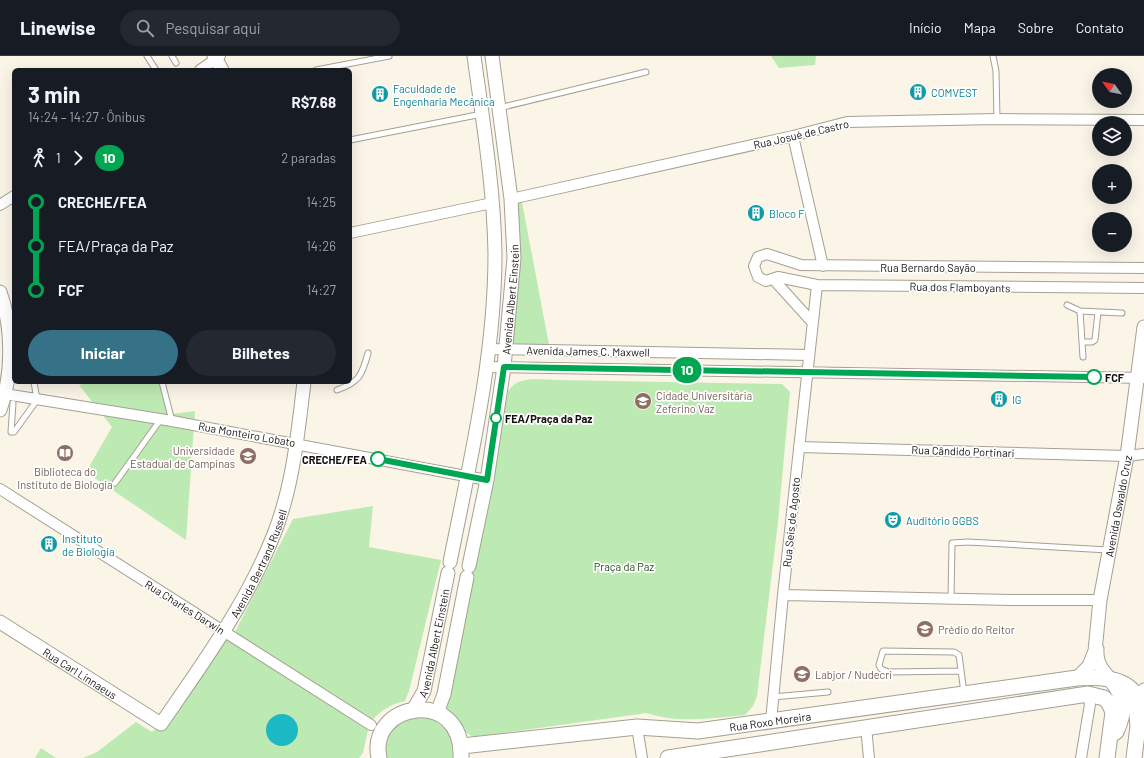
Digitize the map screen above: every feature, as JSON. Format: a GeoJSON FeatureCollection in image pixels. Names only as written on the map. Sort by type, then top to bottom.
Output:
{"type":"FeatureCollection","features":[{"type":"Feature","properties":{"kind":"main road","name":"Rua Roxo Moreira"},"geometry":{"type":"LineString","coordinates":[[462,752],[637,727],[698,731],[1077,678],[1111,680],[1132,690],[1135,694],[1138,726]]}},
{"type":"Feature","properties":{"kind":"main road"},"geometry":{"type":"LineString","coordinates":[[1108,752],[1123,712],[1122,695],[1111,680]]}},
{"type":"Feature","properties":{"kind":"main road"},"geometry":{"type":"LineString","coordinates":[[1092,694],[1104,698],[1109,703],[1112,712],[1108,752]]}},
{"type":"Feature","properties":{"kind":"main road","name":"Rua Roxo Moreira"},"geometry":{"type":"LineString","coordinates":[[668,758],[1092,694]]}},
{"type":"Feature","properties":{"kind":"main road"},"geometry":{"type":"LineString","coordinates":[[379,758],[378,746],[385,729],[392,720],[402,713],[426,709],[437,712],[451,723],[456,730],[462,752]]}},
{"type":"Feature","properties":{"kind":"main road"},"geometry":{"type":"LineString","coordinates":[[1134,758],[1138,726]]}},
{"type":"Feature","properties":{"kind":"street","name":"Avenida Albert Einstein"},"geometry":{"type":"LineString","coordinates":[[413,710],[424,691],[449,568],[486,367],[492,311],[495,255],[492,203],[474,56]]}},
{"type":"Feature","properties":{"kind":"street","name":"Avenida Albert Einstein"},"geometry":{"type":"LineString","coordinates":[[437,712],[444,694],[487,480],[504,367],[514,258],[511,199],[492,56]]}},
{"type":"Feature","properties":{"kind":"street"},"geometry":{"type":"LineString","coordinates":[[204,68],[218,60]]}},
{"type":"Feature","properties":{"kind":"street","name":"Rua Josué de Castro"},"geometry":{"type":"LineString","coordinates":[[511,199],[793,136],[847,122],[997,119],[1144,120]]}},
{"type":"Feature","properties":{"kind":"street"},"geometry":{"type":"LineString","coordinates":[[793,136],[823,266]]}},
{"type":"Feature","properties":{"kind":"street"},"geometry":{"type":"LineString","coordinates":[[0,206],[12,197]]}},
{"type":"Feature","properties":{"kind":"street"},"geometry":{"type":"LineString","coordinates":[[352,233],[492,203]]}},
{"type":"Feature","properties":{"kind":"street","name":"Rua Bernardo Sayão"},"geometry":{"type":"LineString","coordinates":[[776,279],[762,280],[755,273],[756,262],[762,255],[771,254],[779,259],[802,265],[823,266],[1144,268]]}},
{"type":"Feature","properties":{"kind":"street"},"geometry":{"type":"LineString","coordinates":[[776,279],[812,322]]}},
{"type":"Feature","properties":{"kind":"street","name":"Rua dos Flamboyants"},"geometry":{"type":"LineString","coordinates":[[776,279],[817,285],[1144,288]]}},
{"type":"Feature","properties":{"kind":"street","name":"Rua Seis de Agosto"},"geometry":{"type":"LineString","coordinates":[[771,721],[808,355],[817,285]]}},
{"type":"Feature","properties":{"kind":"street"},"geometry":{"type":"LineString","coordinates":[[0,292],[8,329],[9,364],[9,399],[0,410]]}},
{"type":"Feature","properties":{"kind":"street","name":"Avenida Oswaldo Cruz"},"geometry":{"type":"LineString","coordinates":[[1077,678],[1089,666],[1098,635],[1100,600],[1141,377],[1144,327]]}},
{"type":"Feature","properties":{"kind":"street","name":"Avenida James C. Maxwell"},"geometry":{"type":"LineString","coordinates":[[488,349],[808,355]]}},
{"type":"Feature","properties":{"kind":"street","name":"Avenida James C. Maxwell"},"geometry":{"type":"LineString","coordinates":[[486,367],[1141,377]]}},
{"type":"Feature","properties":{"kind":"street","name":"Avenida Bertrand Russell"},"geometry":{"type":"LineString","coordinates":[[161,724],[224,632],[253,581],[274,534],[286,495],[297,444],[304,384]]}},
{"type":"Feature","properties":{"kind":"street","name":"Rua Monteiro Lobato"},"geometry":{"type":"LineString","coordinates":[[9,399],[37,400],[161,419],[487,480]]}},
{"type":"Feature","properties":{"kind":"street","name":"Rua Cândido Portinari"},"geometry":{"type":"LineString","coordinates":[[799,446],[1127,456],[1144,454]]}},
{"type":"Feature","properties":{"kind":"street","name":"Rua Charles Darwin"},"geometry":{"type":"LineString","coordinates":[[0,489],[371,725]]}},
{"type":"Feature","properties":{"kind":"street"},"geometry":{"type":"LineString","coordinates":[[783,595],[951,599],[1100,600]]}},
{"type":"Feature","properties":{"kind":"street","name":"Rua Carl Linnaeus"},"geometry":{"type":"LineString","coordinates":[[0,622],[161,724]]}},
{"type":"Feature","properties":{"kind":"street"},"geometry":{"type":"LineString","coordinates":[[1098,635],[1097,659],[1103,671],[1111,680]]}},
{"type":"Feature","properties":{"kind":"street"},"geometry":{"type":"LineString","coordinates":[[1138,726],[1144,690]]}},
{"type":"Feature","properties":{"kind":"street"},"geometry":{"type":"LineString","coordinates":[[1081,758],[1092,694]]}},
{"type":"Feature","properties":{"kind":"street"},"geometry":{"type":"LineString","coordinates":[[637,727],[642,758]]}},
{"type":"Feature","properties":{"kind":"street"},"geometry":{"type":"LineString","coordinates":[[866,728],[870,758]]}},
{"type":"Feature","properties":{"kind":"lane"},"geometry":{"type":"LineString","coordinates":[[147,56],[155,68]]}},
{"type":"Feature","properties":{"kind":"lane"},"geometry":{"type":"LineString","coordinates":[[172,56],[176,63]]}},
{"type":"Feature","properties":{"kind":"lane"},"geometry":{"type":"LineString","coordinates":[[326,68],[389,56]]}},
{"type":"Feature","properties":{"kind":"lane"},"geometry":{"type":"LineString","coordinates":[[993,56],[996,71],[997,119]]}},
{"type":"Feature","properties":{"kind":"lane"},"geometry":{"type":"LineString","coordinates":[[498,108],[646,72]]}},
{"type":"Feature","properties":{"kind":"lane"},"geometry":{"type":"LineString","coordinates":[[352,140],[482,114]]}},
{"type":"Feature","properties":{"kind":"lane"},"geometry":{"type":"LineString","coordinates":[[1067,305],[1080,311],[1122,313]]}},
{"type":"Feature","properties":{"kind":"lane"},"geometry":{"type":"LineString","coordinates":[[1080,311],[1082,357]]}},
{"type":"Feature","properties":{"kind":"lane"},"geometry":{"type":"LineString","coordinates":[[1082,342],[1092,342],[1095,340],[1097,333],[1098,312]]}},
{"type":"Feature","properties":{"kind":"lane"},"geometry":{"type":"LineString","coordinates":[[352,384],[356,382],[364,371],[368,353]]}},
{"type":"Feature","properties":{"kind":"lane"},"geometry":{"type":"LineString","coordinates":[[9,399],[10,427],[11,432],[14,432],[37,400],[34,384]]}},
{"type":"Feature","properties":{"kind":"lane"},"geometry":{"type":"LineString","coordinates":[[163,384],[172,421]]}},
{"type":"Feature","properties":{"kind":"lane"},"geometry":{"type":"LineString","coordinates":[[337,390],[351,384]]}},
{"type":"Feature","properties":{"kind":"lane"},"geometry":{"type":"LineString","coordinates":[[115,482],[161,419]]}},
{"type":"Feature","properties":{"kind":"lane"},"geometry":{"type":"LineString","coordinates":[[951,599],[952,543],[968,542],[1109,550]]}},
{"type":"Feature","properties":{"kind":"lane"},"geometry":{"type":"LineString","coordinates":[[961,671],[888,672],[881,669],[879,665],[883,651],[954,652],[959,655],[964,694]]}},
{"type":"Feature","properties":{"kind":"lane"},"geometry":{"type":"LineString","coordinates":[[773,697],[828,692]]}},
{"type":"Feature","properties":{"kind":"green space"},"geometry":{"type":"Polygon","coordinates":[[[771,56],[816,56],[815,65],[779,68],[771,56]]]}},
{"type":"Feature","properties":{"kind":"green space"},"geometry":{"type":"Polygon","coordinates":[[[521,197],[550,350],[506,349],[511,199],[521,197]]]}},
{"type":"Feature","properties":{"kind":"green space","name":"Praça da Paz"},"geometry":{"type":"Polygon","coordinates":[[[536,379],[782,384],[790,392],[778,522],[757,696],[753,706],[745,715],[708,719],[683,719],[647,713],[473,737],[462,730],[446,712],[508,392],[512,387],[523,381],[536,379]]]}},
{"type":"Feature","properties":{"kind":"green space"},"geometry":{"type":"Polygon","coordinates":[[[165,384],[171,414],[195,411],[186,540],[86,472],[112,427],[79,385],[165,384]]]}},
{"type":"Feature","properties":{"kind":"green space"},"geometry":{"type":"Polygon","coordinates":[[[373,506],[369,547],[441,560],[409,691],[405,701],[387,708],[372,720],[235,632],[293,519],[373,506]]]}},
{"type":"Feature","properties":{"kind":"green space"},"geometry":{"type":"Polygon","coordinates":[[[224,632],[368,730],[363,753],[359,758],[83,758],[97,752],[136,722],[152,732],[161,724],[224,632]]]}},
{"type":"Feature","properties":{"kind":"green space"},"geometry":{"type":"Polygon","coordinates":[[[424,716],[431,719],[447,731],[453,743],[453,758],[385,758],[384,752],[386,740],[392,730],[400,722],[407,718],[424,716]]]}},
{"type":"Feature","properties":{"kind":"green space"},"geometry":{"type":"Polygon","coordinates":[[[41,748],[56,758],[35,758],[41,748]]]}},
{"type":"Feature","properties":{"kind":"water"},"geometry":{"type":"Polygon","coordinates":[[[282,714],[291,717],[295,721],[298,730],[295,739],[291,743],[282,746],[273,743],[269,739],[266,730],[269,721],[273,717],[282,714]]]}},
{"type":"Feature","properties":{"kind":"bus line","name":"10"},"geometry":{"type":"LineString","coordinates":[[378,459],[487,480],[504,367],[1094,377]]}},
{"type":"Feature","properties":{"kind":"place","name":"COMVEST"},"geometry":{"type":"Point","coordinates":[918,92]}},
{"type":"Feature","properties":{"kind":"place","name":"Faculdade de Engenharia Mecânica"},"geometry":{"type":"Point","coordinates":[380,94]}},
{"type":"Feature","properties":{"kind":"place","name":"Bloco F"},"geometry":{"type":"Point","coordinates":[756,213]}},
{"type":"Feature","properties":{"kind":"place","name":"FCF"},"geometry":{"type":"Point","coordinates":[1094,377]}},
{"type":"Feature","properties":{"kind":"place","name":"IG"},"geometry":{"type":"Point","coordinates":[999,399]}},
{"type":"Feature","properties":{"kind":"place","name":"Cidade Universitária Zeferino Vaz"},"geometry":{"type":"Point","coordinates":[643,401]}},
{"type":"Feature","properties":{"kind":"place","name":"FEA/Praça da Paz"},"geometry":{"type":"Point","coordinates":[496,418]}},
{"type":"Feature","properties":{"kind":"place","name":"Biblioteca do Instituto de Biologia"},"geometry":{"type":"Point","coordinates":[65,453]}},
{"type":"Feature","properties":{"kind":"place","name":"Universidade Estadual de Campinas"},"geometry":{"type":"Point","coordinates":[248,456]}},
{"type":"Feature","properties":{"kind":"place","name":"CRECHE/FEA"},"geometry":{"type":"Point","coordinates":[378,459]}},
{"type":"Feature","properties":{"kind":"place","name":"Auditório GGBS"},"geometry":{"type":"Point","coordinates":[893,520]}},
{"type":"Feature","properties":{"kind":"place","name":"Instituto de Biologia"},"geometry":{"type":"Point","coordinates":[49,544]}},
{"type":"Feature","properties":{"kind":"place","name":"Prédio do Reitor"},"geometry":{"type":"Point","coordinates":[925,629]}},
{"type":"Feature","properties":{"kind":"place","name":"Labjor / Nudecri"},"geometry":{"type":"Point","coordinates":[802,674]}}]}
